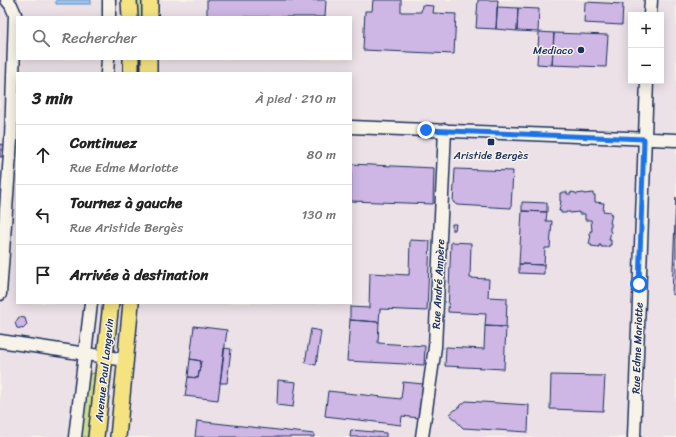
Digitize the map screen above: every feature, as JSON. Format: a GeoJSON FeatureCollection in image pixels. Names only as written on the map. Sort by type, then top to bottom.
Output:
{"type":"FeatureCollection","features":[{"type":"Feature","properties":{"kind":"main road"},"geometry":{"type":"LineString","coordinates":[[129,0],[130,16]]}},
{"type":"Feature","properties":{"kind":"main road"},"geometry":{"type":"LineString","coordinates":[[150,0],[150,16]]}},
{"type":"Feature","properties":{"kind":"main road"},"geometry":{"type":"LineString","coordinates":[[131,72],[132,60]]}},
{"type":"Feature","properties":{"kind":"main road"},"geometry":{"type":"LineString","coordinates":[[149,60],[149,72]]}},
{"type":"Feature","properties":{"kind":"main road","name":"Avenue Paul Langevin"},"geometry":{"type":"LineString","coordinates":[[96,437],[111,304]]}},
{"type":"Feature","properties":{"kind":"main road","name":"Avenue Paul Langevin"},"geometry":{"type":"LineString","coordinates":[[118,437],[131,304]]}},
{"type":"Feature","properties":{"kind":"street"},"geometry":{"type":"LineString","coordinates":[[0,294],[11,140],[15,14],[7,0]]}},
{"type":"Feature","properties":{"kind":"street"},"geometry":{"type":"LineString","coordinates":[[109,0],[109,16]]}},
{"type":"Feature","properties":{"kind":"street"},"geometry":{"type":"LineString","coordinates":[[650,12],[651,0]]}},
{"type":"Feature","properties":{"kind":"street"},"geometry":{"type":"LineString","coordinates":[[107,72],[108,60]]}},
{"type":"Feature","properties":{"kind":"street","name":"Rue Edme Mariotte"},"geometry":{"type":"LineString","coordinates":[[634,437],[647,84]]}},
{"type":"Feature","properties":{"kind":"street"},"geometry":{"type":"LineString","coordinates":[[352,127],[676,140]]}},
{"type":"Feature","properties":{"kind":"street","name":"Rue André Ampère"},"geometry":{"type":"LineString","coordinates":[[422,437],[435,347],[445,130]]}},
{"type":"Feature","properties":{"kind":"street"},"geometry":{"type":"LineString","coordinates":[[75,437],[91,304]]}},
{"type":"Feature","properties":{"kind":"street"},"geometry":{"type":"LineString","coordinates":[[0,341],[126,360]]}},
{"type":"Feature","properties":{"kind":"shaded area"},"geometry":{"type":"Polygon","coordinates":[[[0,0],[676,0],[676,437],[0,437],[0,0]]]}},
{"type":"Feature","properties":{"kind":"green space"},"geometry":{"type":"Polygon","coordinates":[[[137,0],[146,0],[146,16],[137,16],[137,0]]]}},
{"type":"Feature","properties":{"kind":"green space"},"geometry":{"type":"Polygon","coordinates":[[[92,373],[96,374],[91,437],[80,437],[88,376],[92,373]]]}},
{"type":"Feature","properties":{"kind":"water"},"geometry":{"type":"Polygon","coordinates":[[[56,0],[91,0],[91,4],[56,4],[56,0]]]}},
{"type":"Feature","properties":{"kind":"building"},"geometry":{"type":"Polygon","coordinates":[[[207,0],[326,0],[325,16],[207,16],[207,0]]]}},
{"type":"Feature","properties":{"kind":"building"},"geometry":{"type":"Polygon","coordinates":[[[373,0],[401,0],[401,12],[421,12],[422,5],[434,6],[433,13],[456,14],[454,54],[363,50],[365,11],[372,11],[373,0]]]}},
{"type":"Feature","properties":{"kind":"building"},"geometry":{"type":"Polygon","coordinates":[[[478,0],[498,0],[496,29],[476,28],[478,0]]]}},
{"type":"Feature","properties":{"kind":"building"},"geometry":{"type":"Polygon","coordinates":[[[585,2],[623,4],[622,25],[584,23],[585,2]]]}},
{"type":"Feature","properties":{"kind":"building"},"geometry":{"type":"Polygon","coordinates":[[[497,7],[518,8],[517,31],[496,29],[497,7]]]}},
{"type":"Feature","properties":{"kind":"building"},"geometry":{"type":"Polygon","coordinates":[[[518,8],[539,9],[538,32],[517,31],[518,8]]]}},
{"type":"Feature","properties":{"kind":"building"},"geometry":{"type":"Polygon","coordinates":[[[539,32],[554,33],[552,65],[537,64],[539,32]]]}},
{"type":"Feature","properties":{"kind":"building"},"geometry":{"type":"Polygon","coordinates":[[[554,33],[608,35],[606,67],[552,65],[554,33]]]}},
{"type":"Feature","properties":{"kind":"building"},"geometry":{"type":"Polygon","coordinates":[[[0,144],[4,145],[2,157],[0,157],[0,144]]]}},
{"type":"Feature","properties":{"kind":"building"},"geometry":{"type":"Polygon","coordinates":[[[352,164],[434,168],[433,204],[352,201],[352,164]]]}},
{"type":"Feature","properties":{"kind":"building"},"geometry":{"type":"Polygon","coordinates":[[[455,169],[513,171],[511,208],[457,205],[453,202],[455,169]]]}},
{"type":"Feature","properties":{"kind":"building"},"geometry":{"type":"Polygon","coordinates":[[[567,192],[567,194],[571,194],[571,192],[576,194],[593,193],[593,195],[595,195],[595,202],[604,203],[603,211],[611,212],[610,214],[612,214],[609,240],[611,240],[611,245],[609,245],[609,247],[601,247],[601,245],[599,245],[599,247],[591,246],[591,244],[589,244],[591,235],[590,231],[592,231],[591,220],[585,220],[585,214],[579,214],[579,212],[561,213],[561,211],[559,211],[561,201],[560,193],[567,192]]]}},
{"type":"Feature","properties":{"kind":"building"},"geometry":{"type":"Polygon","coordinates":[[[676,197],[676,295],[672,294],[676,197]]]}},
{"type":"Feature","properties":{"kind":"building"},"geometry":{"type":"Polygon","coordinates":[[[522,202],[547,203],[547,212],[522,211],[522,202]]]}},
{"type":"Feature","properties":{"kind":"building"},"geometry":{"type":"Polygon","coordinates":[[[522,211],[547,212],[546,221],[552,221],[550,248],[545,248],[544,265],[519,264],[522,211]]]}},
{"type":"Feature","properties":{"kind":"building"},"geometry":{"type":"Polygon","coordinates":[[[452,224],[456,224],[455,230],[452,230],[452,224]]]}},
{"type":"Feature","properties":{"kind":"building"},"geometry":{"type":"Polygon","coordinates":[[[410,240],[430,241],[427,311],[380,309],[379,322],[350,320],[350,307],[369,308],[370,273],[409,275],[410,240]]]}},
{"type":"Feature","properties":{"kind":"building"},"geometry":{"type":"Polygon","coordinates":[[[451,242],[471,243],[470,278],[489,279],[488,297],[507,298],[506,327],[485,326],[486,314],[448,312],[451,242]]]}},
{"type":"Feature","properties":{"kind":"building"},"geometry":{"type":"Polygon","coordinates":[[[519,264],[544,265],[544,274],[519,273],[519,264]]]}},
{"type":"Feature","properties":{"kind":"building"},"geometry":{"type":"Polygon","coordinates":[[[19,317],[25,318],[27,325],[23,329],[17,328],[15,323],[19,317]]]}},
{"type":"Feature","properties":{"kind":"building"},"geometry":{"type":"Polygon","coordinates":[[[350,320],[379,322],[378,343],[425,346],[424,365],[347,361],[350,320]]]}},
{"type":"Feature","properties":{"kind":"building"},"geometry":{"type":"Polygon","coordinates":[[[194,326],[227,330],[218,400],[185,396],[188,377],[198,378],[201,361],[190,359],[194,326]]]}},
{"type":"Feature","properties":{"kind":"building"},"geometry":{"type":"Polygon","coordinates":[[[485,326],[506,327],[504,369],[445,366],[446,347],[484,349],[485,326]]]}},
{"type":"Feature","properties":{"kind":"building"},"geometry":{"type":"Polygon","coordinates":[[[311,329],[321,331],[316,365],[305,363],[311,329]]]}},
{"type":"Feature","properties":{"kind":"building"},"geometry":{"type":"Polygon","coordinates":[[[224,348],[231,349],[227,383],[220,383],[224,348]]]}},
{"type":"Feature","properties":{"kind":"building"},"geometry":{"type":"Polygon","coordinates":[[[190,359],[201,361],[198,378],[188,377],[190,359]]]}},
{"type":"Feature","properties":{"kind":"building"},"geometry":{"type":"Polygon","coordinates":[[[551,375],[605,376],[603,411],[550,409],[551,375]]]}},
{"type":"Feature","properties":{"kind":"building"},"geometry":{"type":"Polygon","coordinates":[[[278,380],[296,382],[293,407],[277,405],[278,380]]]}},
{"type":"Feature","properties":{"kind":"building"},"geometry":{"type":"Polygon","coordinates":[[[403,382],[423,384],[419,418],[402,416],[401,425],[325,416],[328,391],[401,399],[403,382]]]}},
{"type":"Feature","properties":{"kind":"building"},"geometry":{"type":"Polygon","coordinates":[[[466,401],[529,405],[528,432],[463,428],[450,414],[466,401]]]}},
{"type":"Feature","properties":{"kind":"building"},"geometry":{"type":"Polygon","coordinates":[[[197,421],[314,434],[314,437],[195,437],[197,421]]]}},
{"type":"Feature","properties":{"kind":"building"},"geometry":{"type":"Polygon","coordinates":[[[351,430],[386,433],[386,437],[350,437],[351,430]]]}},
{"type":"Feature","properties":{"kind":"place","name":"Mediaco"},"geometry":{"type":"Point","coordinates":[581,50]}},
{"type":"Feature","properties":{"kind":"place","name":"Aristide Bergès"},"geometry":{"type":"Point","coordinates":[491,142]}},
{"type":"Feature","properties":{"kind":"route"},"geometry":{"type":"LineString","coordinates":[[426,130],[644,139],[639,284]]}}]}
